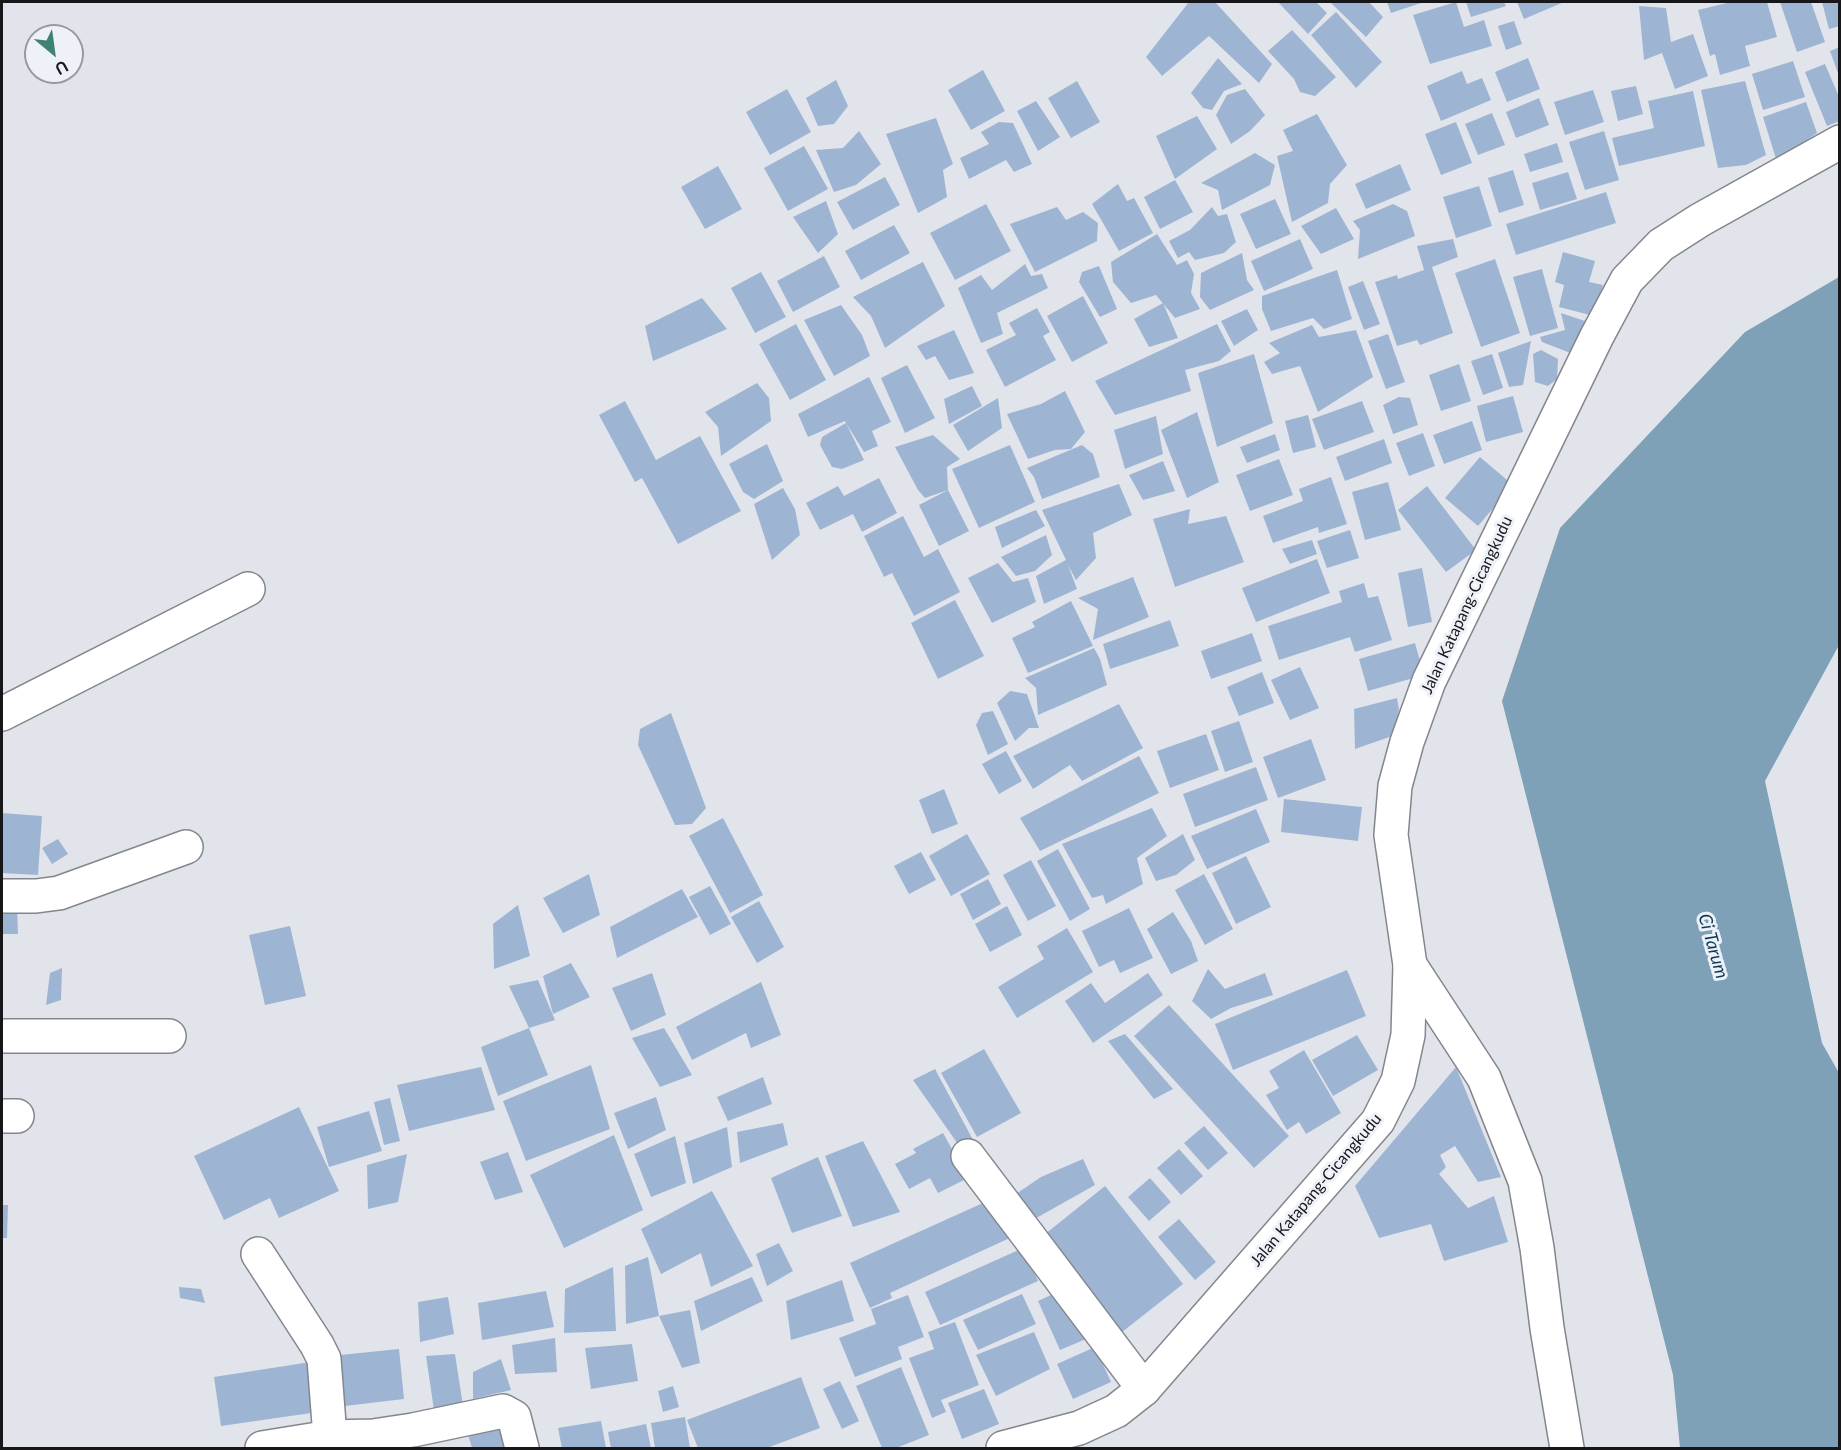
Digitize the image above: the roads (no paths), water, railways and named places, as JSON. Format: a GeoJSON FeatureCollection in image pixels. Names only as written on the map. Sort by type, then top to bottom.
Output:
{"type":"FeatureCollection","features":[{"type":"Feature","properties":{"kind":"street","name":"Jalan Katapang-Cicangkudu"},"geometry":{"type":"LineString","coordinates":[[1003,1449],[1079,1428],[1116,1411],[1144,1389],[1378,1121],[1398,1081],[1408,1035],[1410,965],[1391,836],[1395,786],[1407,742],[1429,681],[1597,336],[1627,280],[1661,245],[1839,142]]}},
{"type":"Feature","properties":{"kind":"street"},"geometry":{"type":"LineString","coordinates":[[2,714],[249,589]]}},
{"type":"Feature","properties":{"kind":"street"},"geometry":{"type":"LineString","coordinates":[[2,896],[59,893],[186,847]]}},
{"type":"Feature","properties":{"kind":"street"},"geometry":{"type":"LineString","coordinates":[[1410,965],[1484,1078],[1525,1181],[1567,1449]]}},
{"type":"Feature","properties":{"kind":"street"},"geometry":{"type":"LineString","coordinates":[[2,1036],[169,1036]]}},
{"type":"Feature","properties":{"kind":"street"},"geometry":{"type":"LineString","coordinates":[[968,1156],[1144,1389]]}},
{"type":"Feature","properties":{"kind":"street"},"geometry":{"type":"LineString","coordinates":[[258,1254],[324,1359],[331,1443]]}},
{"type":"Feature","properties":{"kind":"street"},"geometry":{"type":"LineString","coordinates":[[262,1449],[331,1443],[414,1430],[503,1411],[514,1417],[522,1449]]}},
{"type":"Feature","properties":{"kind":"water","name":"Ci Tarum"},"geometry":{"type":"Polygon","coordinates":[[[1839,277],[1839,645],[1765,781],[1822,1043],[1839,1073],[1839,1448],[1680,1448],[1673,1375],[1502,701],[1560,528],[1745,332],[1839,277]]]}}]}
